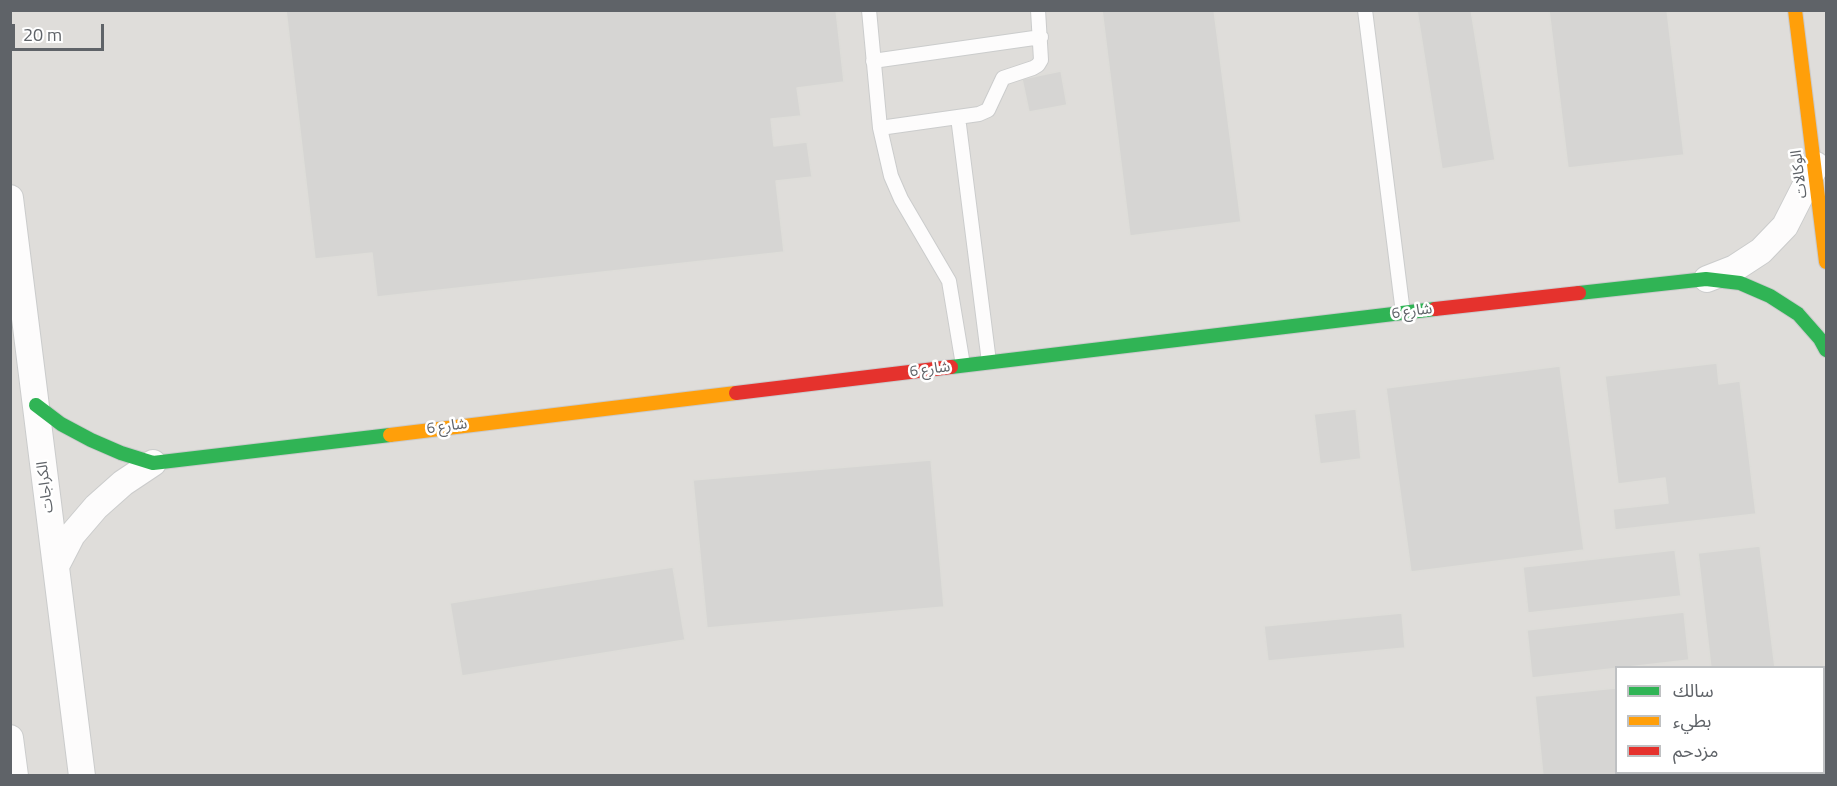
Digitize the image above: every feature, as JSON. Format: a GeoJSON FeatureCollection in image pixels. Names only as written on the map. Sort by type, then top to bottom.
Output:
{"type":"FeatureCollection","features":[{"type":"Feature","properties":{"kind":"street","name":"الوكالات"},"geometry":{"type":"LineString","coordinates":[[1795,10],[1827,262]]}},
{"type":"Feature","properties":{"kind":"street","name":"شارع 6"},"geometry":{"type":"LineString","coordinates":[[36,405],[61,424],[91,440],[153,463],[1403,313],[1706,279],[1735,268],[1761,251],[1785,226],[1816,165]]}},
{"type":"Feature","properties":{"kind":"street","name":"الكراجات"},"geometry":{"type":"LineString","coordinates":[[10,198],[82,776]]}},
{"type":"Feature","properties":{"kind":"street","name":"شارع 6"},"geometry":{"type":"LineString","coordinates":[[1706,279],[1740,284],[1770,296],[1798,314],[1827,350]]}},
{"type":"Feature","properties":{"kind":"street","name":"شارع 6"},"geometry":{"type":"LineString","coordinates":[[56,566],[72,535],[96,507],[123,483],[153,463]]}},
{"type":"Feature","properties":{"kind":"street"},"geometry":{"type":"LineString","coordinates":[[10,738],[15,776]]}},
{"type":"Feature","properties":{"kind":"lane"},"geometry":{"type":"LineString","coordinates":[[868,10],[880,128],[895,187],[949,281],[963,366]]}},
{"type":"Feature","properties":{"kind":"lane"},"geometry":{"type":"LineString","coordinates":[[880,128],[984,113],[991,106],[1003,78],[1038,65],[1042,54],[1038,10]]}},
{"type":"Feature","properties":{"kind":"lane"},"geometry":{"type":"LineString","coordinates":[[1365,10],[1403,313]]}},
{"type":"Feature","properties":{"kind":"lane"},"geometry":{"type":"LineString","coordinates":[[873,61],[1041,36]]}},
{"type":"Feature","properties":{"kind":"lane"},"geometry":{"type":"LineString","coordinates":[[958,117],[989,363]]}},
{"type":"Feature","properties":{"kind":"shaded area"},"geometry":{"type":"Polygon","coordinates":[[[10,11],[1826,11],[1826,775],[11,775],[10,11]]]}},
{"type":"Feature","properties":{"kind":"building"},"geometry":{"type":"Polygon","coordinates":[[[286,10],[836,10],[844,82],[797,88],[801,116],[771,119],[774,146],[807,142],[812,177],[776,181],[784,252],[377,297],[372,253],[315,259],[286,10]]]}},
{"type":"Feature","properties":{"kind":"building"},"geometry":{"type":"Polygon","coordinates":[[[1102,10],[1214,10],[1241,222],[1130,236],[1102,10]]]}},
{"type":"Feature","properties":{"kind":"building"},"geometry":{"type":"Polygon","coordinates":[[[1417,10],[1471,10],[1495,160],[1442,169],[1417,10]]]}},
{"type":"Feature","properties":{"kind":"building"},"geometry":{"type":"Polygon","coordinates":[[[1549,10],[1667,10],[1684,155],[1568,168],[1549,10]]]}},
{"type":"Feature","properties":{"kind":"building"},"geometry":{"type":"Polygon","coordinates":[[[1061,71],[1067,105],[1029,112],[1022,79],[1061,71]]]}},
{"type":"Feature","properties":{"kind":"building"},"geometry":{"type":"Polygon","coordinates":[[[1717,363],[1719,384],[1740,381],[1756,514],[1615,530],[1613,509],[1668,503],[1665,478],[1618,484],[1605,376],[1717,363]]]}},
{"type":"Feature","properties":{"kind":"building"},"geometry":{"type":"Polygon","coordinates":[[[1560,366],[1584,550],[1411,572],[1386,388],[1560,366]]]}},
{"type":"Feature","properties":{"kind":"building"},"geometry":{"type":"Polygon","coordinates":[[[1356,409],[1361,459],[1320,464],[1314,414],[1356,409]]]}},
{"type":"Feature","properties":{"kind":"building"},"geometry":{"type":"Polygon","coordinates":[[[931,460],[944,607],[707,628],[693,480],[931,460]]]}},
{"type":"Feature","properties":{"kind":"building"},"geometry":{"type":"Polygon","coordinates":[[[1760,546],[1775,666],[1711,666],[1698,553],[1760,546]]]}},
{"type":"Feature","properties":{"kind":"building"},"geometry":{"type":"Polygon","coordinates":[[[1675,550],[1681,596],[1528,613],[1523,567],[1675,550]]]}},
{"type":"Feature","properties":{"kind":"building"},"geometry":{"type":"Polygon","coordinates":[[[673,567],[685,640],[462,676],[450,603],[673,567]]]}},
{"type":"Feature","properties":{"kind":"building"},"geometry":{"type":"Polygon","coordinates":[[[1684,612],[1689,660],[1615,666],[1615,668],[1532,678],[1527,630],[1684,612]]]}},
{"type":"Feature","properties":{"kind":"building"},"geometry":{"type":"Polygon","coordinates":[[[1402,613],[1405,648],[1268,661],[1264,626],[1402,613]]]}},
{"type":"Feature","properties":{"kind":"building"},"geometry":{"type":"Polygon","coordinates":[[[1615,688],[1615,774],[1671,774],[1543,776],[1535,696],[1615,688]]]}},
{"type":"Feature","properties":{"kind":"building"},"geometry":{"type":"Polygon","coordinates":[[[1759,774],[1811,774],[1811,776],[1759,776],[1759,774]]]}},
{"type":"Feature","properties":{"kind":"traffic: fast"},"geometry":{"type":"LineString","coordinates":[[1579,293],[1706,279],[1740,283],[1770,296],[1798,314],[1820,339],[1826,350]]}},
{"type":"Feature","properties":{"kind":"traffic: fast"},"geometry":{"type":"LineString","coordinates":[[951,367],[1435,309]]}},
{"type":"Feature","properties":{"kind":"traffic: fast"},"geometry":{"type":"LineString","coordinates":[[36,405],[61,424],[91,440],[153,463],[390,435]]}},
{"type":"Feature","properties":{"kind":"traffic: slow"},"geometry":{"type":"LineString","coordinates":[[1795,10],[1826,262]]}},
{"type":"Feature","properties":{"kind":"traffic: slow"},"geometry":{"type":"LineString","coordinates":[[390,435],[736,393]]}},
{"type":"Feature","properties":{"kind":"traffic: jam"},"geometry":{"type":"LineString","coordinates":[[1435,309],[1579,293]]}},
{"type":"Feature","properties":{"kind":"traffic: jam"},"geometry":{"type":"LineString","coordinates":[[736,393],[951,367]]}}]}
